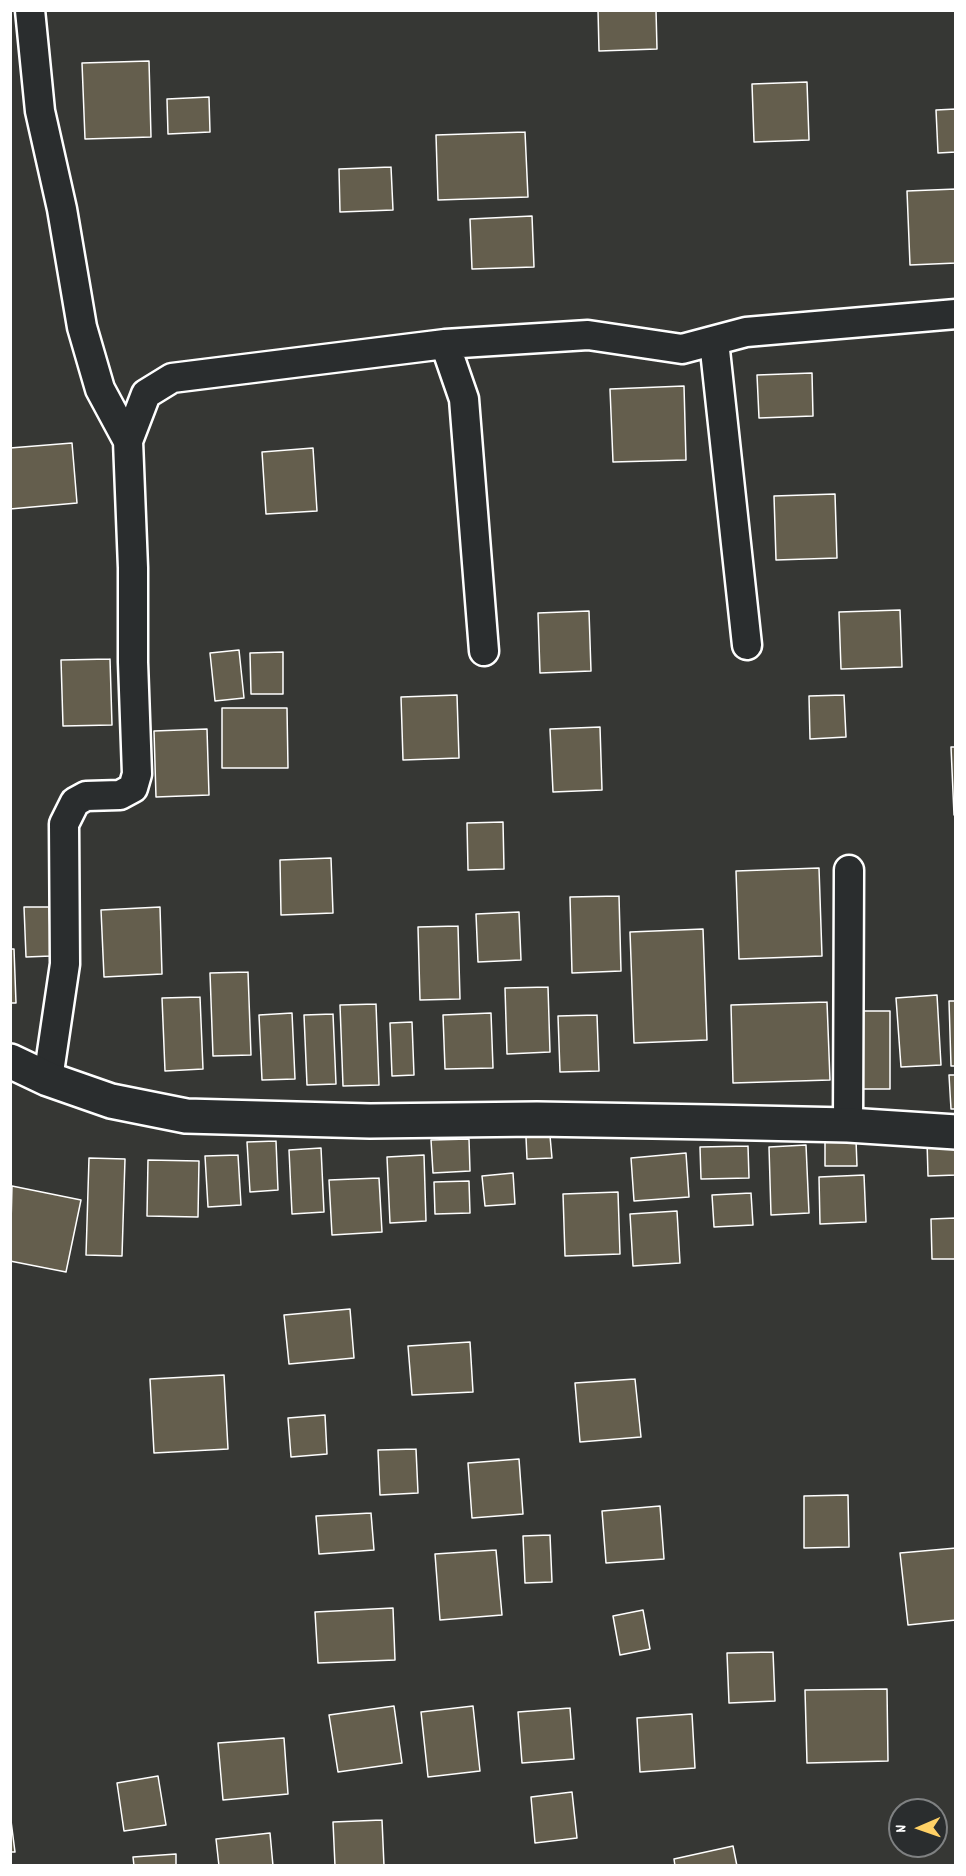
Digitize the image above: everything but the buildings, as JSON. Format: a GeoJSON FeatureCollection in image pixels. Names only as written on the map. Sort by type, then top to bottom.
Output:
{"type":"FeatureCollection","features":[{"type":"Feature","properties":{"kind":"main road"},"geometry":{"type":"LineString","coordinates":[[10,1061],[48,1079],[111,1101],[186,1116],[370,1121],[537,1119],[848,1125],[956,1132]]}},
{"type":"Feature","properties":{"kind":"street"},"geometry":{"type":"LineString","coordinates":[[30,10],[40,111],[62,209],[82,327],[100,389],[128,441]]}},
{"type":"Feature","properties":{"kind":"street"},"geometry":{"type":"LineString","coordinates":[[48,1079],[65,964],[64,824],[75,802],[86,796],[120,795],[133,788],[137,774],[132,662],[134,568],[128,441],[146,394],[172,378],[445,344],[588,335],[682,349],[746,332],[956,314]]}},
{"type":"Feature","properties":{"kind":"street"},"geometry":{"type":"LineString","coordinates":[[714,340],[747,645]]}},
{"type":"Feature","properties":{"kind":"street"},"geometry":{"type":"LineString","coordinates":[[445,344],[464,399],[484,651]]}},
{"type":"Feature","properties":{"kind":"street"},"geometry":{"type":"LineString","coordinates":[[848,1125],[849,870]]}}]}
